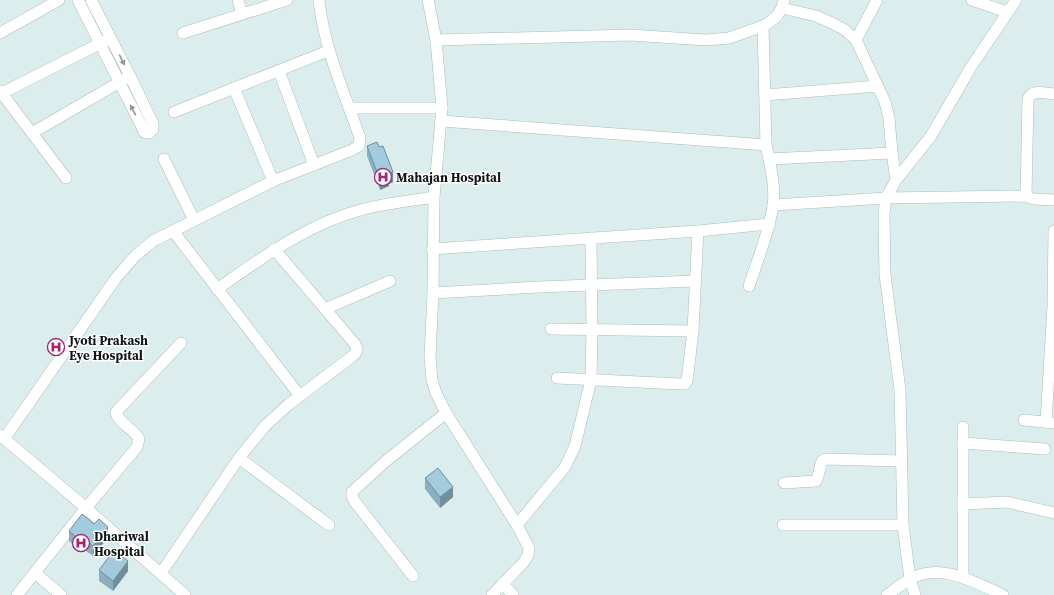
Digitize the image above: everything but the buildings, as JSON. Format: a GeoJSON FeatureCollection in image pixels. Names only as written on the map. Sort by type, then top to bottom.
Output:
{"type":"FeatureCollection","features":[{"type":"Feature","properties":{"kind":"street"},"geometry":{"type":"LineString","coordinates":[[0,32],[59,0]]}},
{"type":"Feature","properties":{"kind":"street"},"geometry":{"type":"LineString","coordinates":[[78,0],[144,132],[149,133],[153,129],[153,124],[91,0]]}},
{"type":"Feature","properties":{"kind":"street"},"geometry":{"type":"LineString","coordinates":[[238,0],[242,14]]}},
{"type":"Feature","properties":{"kind":"street"},"geometry":{"type":"LineString","coordinates":[[183,33],[287,0]]}},
{"type":"Feature","properties":{"kind":"street"},"geometry":{"type":"LineString","coordinates":[[185,595],[2,437],[116,278],[135,256],[153,241],[273,181],[359,146],[360,138],[328,51],[321,20],[319,0]]}},
{"type":"Feature","properties":{"kind":"street"},"geometry":{"type":"LineString","coordinates":[[428,0],[436,40],[442,108],[434,197],[432,249],[433,293],[430,357],[432,380],[436,393],[446,413],[517,525],[529,548],[528,556],[524,562],[492,595]]}},
{"type":"Feature","properties":{"kind":"street"},"geometry":{"type":"LineString","coordinates":[[856,40],[877,0]]}},
{"type":"Feature","properties":{"kind":"street"},"geometry":{"type":"LineString","coordinates":[[972,0],[1007,12]]}},
{"type":"Feature","properties":{"kind":"street"},"geometry":{"type":"LineString","coordinates":[[914,595],[910,579],[903,525],[900,390],[884,275],[884,213],[886,198],[896,180],[931,136],[971,67],[1016,0]]}},
{"type":"Feature","properties":{"kind":"street"},"geometry":{"type":"LineString","coordinates":[[436,40],[630,35],[719,39],[729,38],[763,26],[777,16],[783,4],[832,23],[845,30],[856,40],[885,102],[889,118],[896,180]]}},
{"type":"Feature","properties":{"kind":"street"},"geometry":{"type":"LineString","coordinates":[[749,286],[770,224],[774,194],[766,145],[763,26]]}},
{"type":"Feature","properties":{"kind":"street"},"geometry":{"type":"LineString","coordinates":[[66,178],[1,92],[111,38]]}},
{"type":"Feature","properties":{"kind":"street"},"geometry":{"type":"LineString","coordinates":[[174,112],[328,51]]}},
{"type":"Feature","properties":{"kind":"street"},"geometry":{"type":"LineString","coordinates":[[279,71],[314,165]]}},
{"type":"Feature","properties":{"kind":"street"},"geometry":{"type":"LineString","coordinates":[[32,133],[130,76]]}},
{"type":"Feature","properties":{"kind":"street"},"geometry":{"type":"LineString","coordinates":[[765,95],[878,86]]}},
{"type":"Feature","properties":{"kind":"street"},"geometry":{"type":"LineString","coordinates":[[234,88],[273,181]]}},
{"type":"Feature","properties":{"kind":"street"},"geometry":{"type":"LineString","coordinates":[[1026,196],[1028,99],[1033,93],[1054,94]]}},
{"type":"Feature","properties":{"kind":"street"},"geometry":{"type":"LineString","coordinates":[[349,108],[442,108]]}},
{"type":"Feature","properties":{"kind":"street"},"geometry":{"type":"LineString","coordinates":[[442,120],[766,145]]}},
{"type":"Feature","properties":{"kind":"street"},"geometry":{"type":"LineString","coordinates":[[769,159],[892,153]]}},
{"type":"Feature","properties":{"kind":"street"},"geometry":{"type":"LineString","coordinates":[[164,159],[194,220]]}},
{"type":"Feature","properties":{"kind":"street"},"geometry":{"type":"LineString","coordinates":[[773,206],[886,198],[1026,196],[1032,199],[1054,200]]}},
{"type":"Feature","properties":{"kind":"street"},"geometry":{"type":"LineString","coordinates":[[217,289],[274,249],[317,227],[363,209],[434,197]]}},
{"type":"Feature","properties":{"kind":"street"},"geometry":{"type":"LineString","coordinates":[[432,249],[698,231],[770,224]]}},
{"type":"Feature","properties":{"kind":"street"},"geometry":{"type":"LineString","coordinates":[[173,231],[300,396]]}},
{"type":"Feature","properties":{"kind":"street"},"geometry":{"type":"LineString","coordinates":[[557,378],[685,384],[688,377],[693,331],[698,231]]}},
{"type":"Feature","properties":{"kind":"street"},"geometry":{"type":"LineString","coordinates":[[1024,420],[1050,422],[1054,231]]}},
{"type":"Feature","properties":{"kind":"street"},"geometry":{"type":"LineString","coordinates":[[517,525],[559,476],[570,458],[591,380],[592,284],[590,238]]}},
{"type":"Feature","properties":{"kind":"street"},"geometry":{"type":"LineString","coordinates":[[161,573],[239,458],[265,426],[300,396],[355,354],[355,344],[274,249]]}},
{"type":"Feature","properties":{"kind":"street"},"geometry":{"type":"LineString","coordinates":[[325,309],[390,281]]}},
{"type":"Feature","properties":{"kind":"street"},"geometry":{"type":"LineString","coordinates":[[433,293],[592,284],[696,281]]}},
{"type":"Feature","properties":{"kind":"street"},"geometry":{"type":"LineString","coordinates":[[551,329],[693,331]]}},
{"type":"Feature","properties":{"kind":"street"},"geometry":{"type":"LineString","coordinates":[[17,595],[139,444],[137,435],[116,415],[117,409],[181,342]]}},
{"type":"Feature","properties":{"kind":"street"},"geometry":{"type":"LineString","coordinates":[[413,576],[355,502],[352,492],[386,460],[446,413]]}},
{"type":"Feature","properties":{"kind":"street"},"geometry":{"type":"LineString","coordinates":[[963,427],[963,577]]}},
{"type":"Feature","properties":{"kind":"street"},"geometry":{"type":"LineString","coordinates":[[963,443],[1045,449]]}},
{"type":"Feature","properties":{"kind":"street"},"geometry":{"type":"LineString","coordinates":[[239,458],[329,525]]}},
{"type":"Feature","properties":{"kind":"street"},"geometry":{"type":"LineString","coordinates":[[784,484],[816,481],[819,476],[822,461],[826,459],[902,461]]}},
{"type":"Feature","properties":{"kind":"street"},"geometry":{"type":"LineString","coordinates":[[963,504],[1007,502],[1054,513]]}},
{"type":"Feature","properties":{"kind":"street"},"geometry":{"type":"LineString","coordinates":[[783,525],[903,525]]}},
{"type":"Feature","properties":{"kind":"street"},"geometry":{"type":"LineString","coordinates":[[887,595],[910,579],[937,572],[951,573],[963,577],[1003,595]]}},
{"type":"Feature","properties":{"kind":"street"},"geometry":{"type":"LineString","coordinates":[[35,573],[61,595]]}},
{"type":"Feature","properties":{"kind":"street"},"geometry":{"type":"LineString","coordinates":[[504,584],[513,595]]}},
{"type":"Feature","properties":{"kind":"place","name":"Mahajan Hospital"},"geometry":{"type":"Point","coordinates":[383,177]}},
{"type":"Feature","properties":{"kind":"place","name":"Jyoti Prakash Eye Hospital"},"geometry":{"type":"Point","coordinates":[56,347]}},
{"type":"Feature","properties":{"kind":"place","name":"Dhariwal Hospital"},"geometry":{"type":"Point","coordinates":[81,543]}}]}
